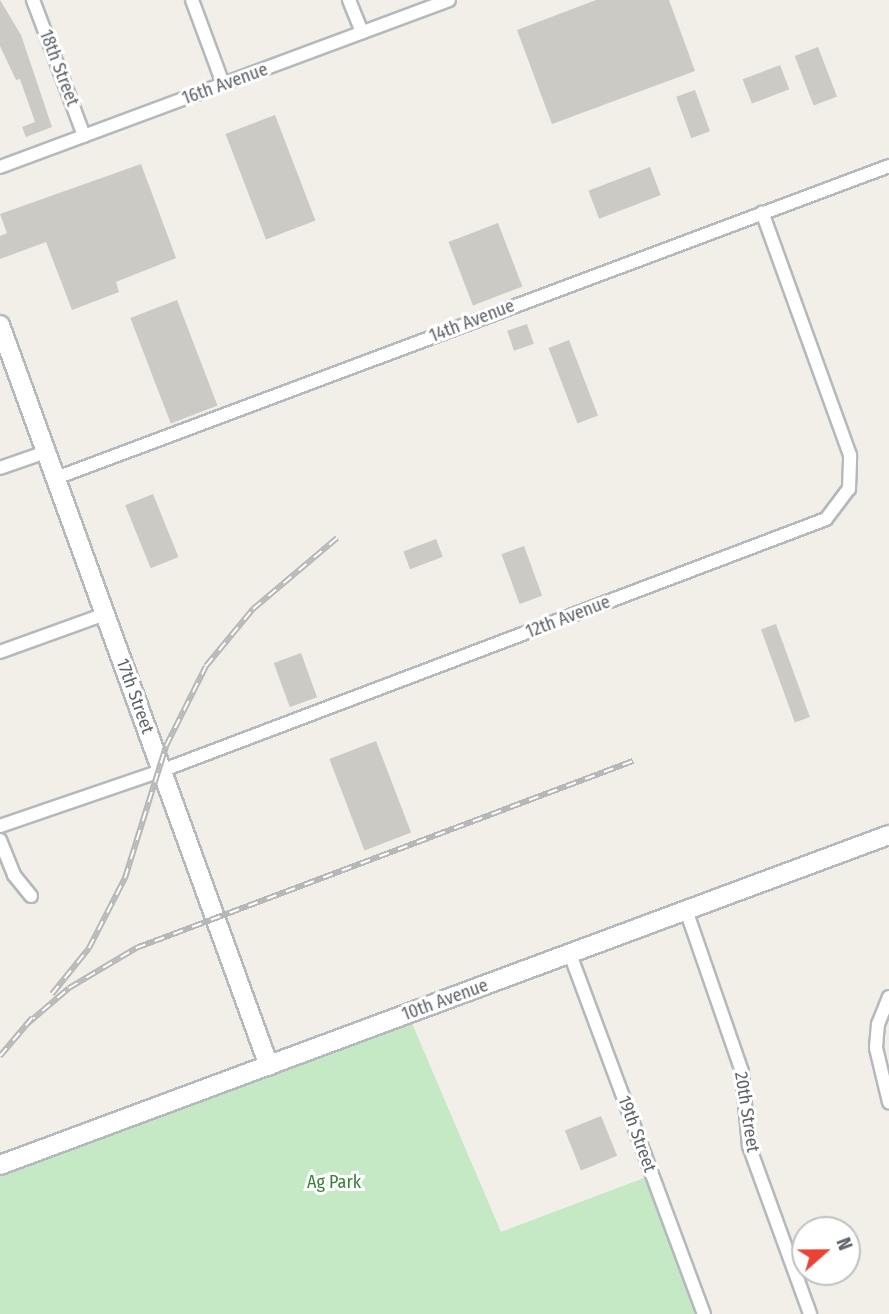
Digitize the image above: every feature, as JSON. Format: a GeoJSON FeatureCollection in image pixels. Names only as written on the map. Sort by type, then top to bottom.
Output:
{"type":"FeatureCollection","features":[{"type":"Feature","properties":{"kind":"main road","name":"17th Street"},"geometry":{"type":"LineString","coordinates":[[0,326],[269,1066]]}},
{"type":"Feature","properties":{"kind":"main road","name":"10th Avenue"},"geometry":{"type":"LineString","coordinates":[[0,1165],[889,835]]}},
{"type":"Feature","properties":{"kind":"street","name":"18th Street"},"geometry":{"type":"LineString","coordinates":[[33,0],[84,136]]}},
{"type":"Feature","properties":{"kind":"street"},"geometry":{"type":"LineString","coordinates":[[192,0],[223,84]]}},
{"type":"Feature","properties":{"kind":"street"},"geometry":{"type":"LineString","coordinates":[[349,0],[362,33]]}},
{"type":"Feature","properties":{"kind":"street","name":"16th Avenue"},"geometry":{"type":"LineString","coordinates":[[0,167],[449,0]]}},
{"type":"Feature","properties":{"kind":"street","name":"14th Avenue"},"geometry":{"type":"LineString","coordinates":[[55,478],[889,166]]}},
{"type":"Feature","properties":{"kind":"street","name":"12th Avenue"},"geometry":{"type":"LineString","coordinates":[[0,826],[162,771],[826,519],[849,489],[850,455],[762,212]]}},
{"type":"Feature","properties":{"kind":"street"},"geometry":{"type":"LineString","coordinates":[[0,468],[46,452]]}},
{"type":"Feature","properties":{"kind":"street"},"geometry":{"type":"LineString","coordinates":[[0,652],[105,614]]}},
{"type":"Feature","properties":{"kind":"street"},"geometry":{"type":"LineString","coordinates":[[0,840],[14,876],[31,896]]}},
{"type":"Feature","properties":{"kind":"street","name":"20th Street"},"geometry":{"type":"LineString","coordinates":[[687,910],[741,1072],[749,1146],[810,1314]]}},
{"type":"Feature","properties":{"kind":"street","name":"19th Street"},"geometry":{"type":"LineString","coordinates":[[570,954],[705,1314]]}},
{"type":"Feature","properties":{"kind":"street"},"geometry":{"type":"LineString","coordinates":[[889,997],[878,1024],[876,1048],[889,1102]]}},
{"type":"Feature","properties":{"kind":"green space","name":"Ag Park"},"geometry":{"type":"Polygon","coordinates":[[[408,1014],[501,1232],[652,1175],[704,1314],[0,1314],[0,1165],[408,1014]]]}},
{"type":"Feature","properties":{"kind":"building"},"geometry":{"type":"Polygon","coordinates":[[[0,0],[21,35],[52,127],[26,137],[22,127],[35,122],[20,79],[16,80],[0,46],[0,0]]]}},
{"type":"Feature","properties":{"kind":"building"},"geometry":{"type":"Polygon","coordinates":[[[596,0],[669,0],[695,71],[552,124],[517,30],[596,0]]]}},
{"type":"Feature","properties":{"kind":"building"},"geometry":{"type":"Polygon","coordinates":[[[818,47],[837,96],[814,105],[795,56],[818,47]]]}},
{"type":"Feature","properties":{"kind":"building"},"geometry":{"type":"Polygon","coordinates":[[[780,65],[789,89],[752,104],[743,79],[780,65]]]}},
{"type":"Feature","properties":{"kind":"building"},"geometry":{"type":"Polygon","coordinates":[[[695,90],[710,131],[691,138],[676,97],[695,90]]]}},
{"type":"Feature","properties":{"kind":"building"},"geometry":{"type":"Polygon","coordinates":[[[275,115],[315,220],[266,239],[226,134],[275,115]]]}},
{"type":"Feature","properties":{"kind":"building"},"geometry":{"type":"Polygon","coordinates":[[[141,164],[176,258],[116,282],[119,292],[72,310],[46,242],[0,259],[0,236],[7,233],[0,214],[141,164]]]}},
{"type":"Feature","properties":{"kind":"building"},"geometry":{"type":"Polygon","coordinates":[[[650,167],[661,195],[599,219],[588,191],[650,167]]]}},
{"type":"Feature","properties":{"kind":"building"},"geometry":{"type":"Polygon","coordinates":[[[498,223],[522,286],[473,305],[449,242],[498,223]]]}},
{"type":"Feature","properties":{"kind":"building"},"geometry":{"type":"Polygon","coordinates":[[[177,300],[217,405],[171,423],[130,318],[177,300]]]}},
{"type":"Feature","properties":{"kind":"building"},"geometry":{"type":"Polygon","coordinates":[[[527,324],[534,344],[514,351],[507,331],[527,324]]]}},
{"type":"Feature","properties":{"kind":"building"},"geometry":{"type":"Polygon","coordinates":[[[569,340],[598,416],[577,424],[548,348],[569,340]]]}},
{"type":"Feature","properties":{"kind":"building"},"geometry":{"type":"Polygon","coordinates":[[[153,494],[178,557],[151,568],[125,505],[153,494]]]}},
{"type":"Feature","properties":{"kind":"building"},"geometry":{"type":"Polygon","coordinates":[[[436,539],[443,557],[410,569],[403,552],[436,539]]]}},
{"type":"Feature","properties":{"kind":"building"},"geometry":{"type":"Polygon","coordinates":[[[524,546],[542,596],[520,604],[501,554],[524,546]]]}},
{"type":"Feature","properties":{"kind":"building"},"geometry":{"type":"Polygon","coordinates":[[[776,624],[810,717],[795,723],[761,629],[776,624]]]}},
{"type":"Feature","properties":{"kind":"building"},"geometry":{"type":"Polygon","coordinates":[[[301,653],[317,697],[290,707],[274,663],[301,653]]]}},
{"type":"Feature","properties":{"kind":"building"},"geometry":{"type":"Polygon","coordinates":[[[376,741],[411,832],[364,850],[329,759],[376,741]]]}},
{"type":"Feature","properties":{"kind":"building"},"geometry":{"type":"Polygon","coordinates":[[[601,1116],[617,1156],[581,1170],[565,1131],[601,1116]]]}},
{"type":"Feature","properties":{"kind":"railway"},"geometry":{"type":"LineString","coordinates":[[52,994],[89,948],[125,878],[166,746],[206,666],[253,609],[337,538]]}},
{"type":"Feature","properties":{"kind":"railway"},"geometry":{"type":"LineString","coordinates":[[27,1024],[69,988],[136,948],[633,761]]}},
{"type":"Feature","properties":{"kind":"railway"},"geometry":{"type":"LineString","coordinates":[[0,1056],[32,1018]]}}]}
